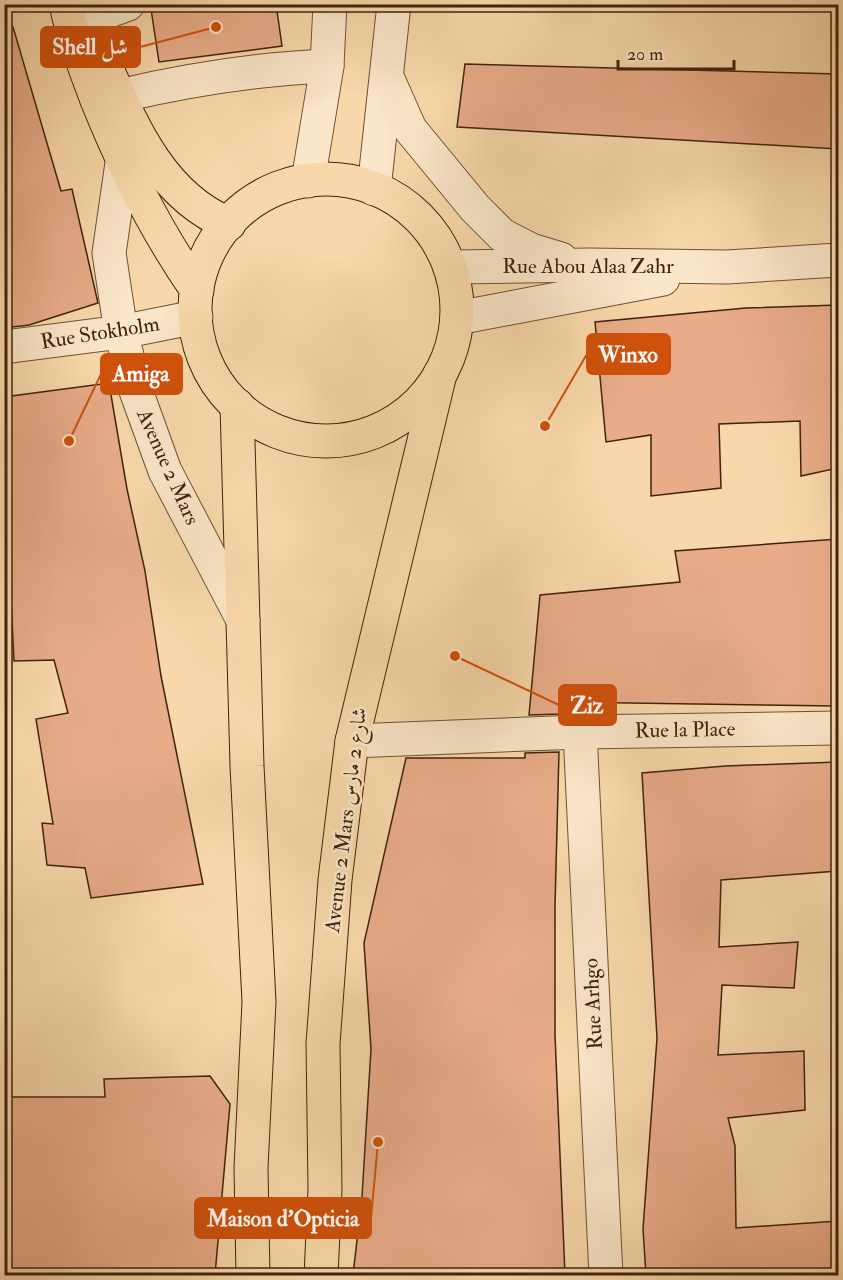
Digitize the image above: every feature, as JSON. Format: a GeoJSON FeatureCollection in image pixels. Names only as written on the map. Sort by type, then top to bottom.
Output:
{"type":"FeatureCollection","features":[{"type":"Feature","properties":{"kind":"main road"},"geometry":{"type":"LineString","coordinates":[[75,10],[150,155],[169,182],[185,198],[229,224]]}},
{"type":"Feature","properties":{"kind":"main road"},"geometry":{"type":"LineString","coordinates":[[75,10],[72,36],[122,163],[196,303]]}},
{"type":"Feature","properties":{"kind":"main road"},"geometry":{"type":"LineString","coordinates":[[308,181],[341,181],[374,189],[396,200],[420,220],[440,244],[450,267],[456,292],[457,318],[452,347],[440,374],[423,398],[401,417],[375,432],[346,439],[317,440],[287,435],[260,423],[237,405],[220,386],[208,365],[199,341],[196,303],[206,258],[229,224],[265,195],[308,181]]}},
{"type":"Feature","properties":{"kind":"main road","name":"Avenue 2 Mars شارع 2 مارس"},"geometry":{"type":"LineString","coordinates":[[321,1275],[325,1189],[323,1044],[335,880],[352,741],[440,374]]}},
{"type":"Feature","properties":{"kind":"main road"},"geometry":{"type":"LineString","coordinates":[[237,405],[243,620],[259,1002],[251,1168],[253,1275]]}},
{"type":"Feature","properties":{"kind":"street"},"geometry":{"type":"LineString","coordinates":[[75,10],[128,4]]}},
{"type":"Feature","properties":{"kind":"street"},"geometry":{"type":"LineString","coordinates":[[308,181],[327,66],[330,4]]}},
{"type":"Feature","properties":{"kind":"street"},"geometry":{"type":"LineString","coordinates":[[374,189],[393,4]]}},
{"type":"Feature","properties":{"kind":"street"},"geometry":{"type":"LineString","coordinates":[[119,96],[212,77],[277,68],[327,66]]}},
{"type":"Feature","properties":{"kind":"street"},"geometry":{"type":"LineString","coordinates":[[387,77],[410,129],[426,151],[475,208],[502,235],[531,250],[589,264]]}},
{"type":"Feature","properties":{"kind":"street","name":"Avenue 2 Mars"},"geometry":{"type":"LineString","coordinates":[[122,163],[109,253],[121,332],[136,391],[165,471],[243,620]]}},
{"type":"Feature","properties":{"kind":"street","name":"Rue Abou Alaa Zahr"},"geometry":{"type":"LineString","coordinates":[[450,267],[589,264],[727,267],[838,260]]}},
{"type":"Feature","properties":{"kind":"street","name":"Rue Abou Alaa Zahr"},"geometry":{"type":"LineString","coordinates":[[457,318],[727,267]]}},
{"type":"Feature","properties":{"kind":"street","name":"Rue Stokholm"},"geometry":{"type":"LineString","coordinates":[[4,347],[121,332],[196,303]]}},
{"type":"Feature","properties":{"kind":"street","name":"Rue la Place"},"geometry":{"type":"LineString","coordinates":[[352,741],[580,732],[838,728]]}},
{"type":"Feature","properties":{"kind":"street","name":"Rue Arhgo"},"geometry":{"type":"LineString","coordinates":[[580,732],[606,1275]]}},
{"type":"Feature","properties":{"kind":"building"},"geometry":{"type":"Polygon","coordinates":[[[187,4],[276,4],[282,46],[159,62],[151,9],[187,4]]]}},
{"type":"Feature","properties":{"kind":"building"},"geometry":{"type":"Polygon","coordinates":[[[13,27],[61,191],[72,189],[98,303],[29,325],[4,328],[4,28],[13,27]]]}},
{"type":"Feature","properties":{"kind":"building"},"geometry":{"type":"Polygon","coordinates":[[[465,64],[838,74],[838,149],[457,127],[465,64]]]}},
{"type":"Feature","properties":{"kind":"building"},"geometry":{"type":"Polygon","coordinates":[[[838,305],[838,468],[801,476],[800,421],[719,424],[721,488],[651,496],[651,435],[606,442],[595,322],[746,308],[838,305]]]}},
{"type":"Feature","properties":{"kind":"building"},"geometry":{"type":"Polygon","coordinates":[[[109,383],[127,489],[145,571],[161,676],[203,884],[91,898],[85,868],[47,865],[42,823],[53,824],[36,719],[68,713],[54,660],[14,661],[10,579],[4,580],[4,397],[109,383]]]}},
{"type":"Feature","properties":{"kind":"building"},"geometry":{"type":"Polygon","coordinates":[[[838,539],[838,706],[561,702],[561,714],[529,715],[540,595],[680,582],[675,551],[838,539]]]}},
{"type":"Feature","properties":{"kind":"building"},"geometry":{"type":"Polygon","coordinates":[[[559,752],[555,906],[555,1035],[565,1275],[353,1275],[362,1197],[371,1049],[364,943],[406,758],[525,758],[525,753],[559,752]]]}},
{"type":"Feature","properties":{"kind":"building"},"geometry":{"type":"Polygon","coordinates":[[[838,762],[838,871],[721,880],[719,947],[798,942],[794,988],[722,985],[718,1055],[804,1051],[805,1110],[728,1118],[735,1146],[736,1228],[838,1221],[838,1275],[646,1275],[643,1229],[657,1038],[642,773],[725,766],[838,762]]]}},
{"type":"Feature","properties":{"kind":"building"},"geometry":{"type":"Polygon","coordinates":[[[210,1076],[230,1104],[215,1275],[4,1275],[4,1097],[105,1097],[104,1079],[210,1076]]]}},
{"type":"Feature","properties":{"kind":"place","name":"Shell شل"},"geometry":{"type":"Point","coordinates":[216,27]}},
{"type":"Feature","properties":{"kind":"place","name":"Winxo"},"geometry":{"type":"Point","coordinates":[545,426]}},
{"type":"Feature","properties":{"kind":"place","name":"Amiga"},"geometry":{"type":"Point","coordinates":[69,441]}},
{"type":"Feature","properties":{"kind":"place","name":"Ziz"},"geometry":{"type":"Point","coordinates":[455,656]}},
{"type":"Feature","properties":{"kind":"place","name":"Maison d'Opticia"},"geometry":{"type":"Point","coordinates":[378,1142]}}]}
